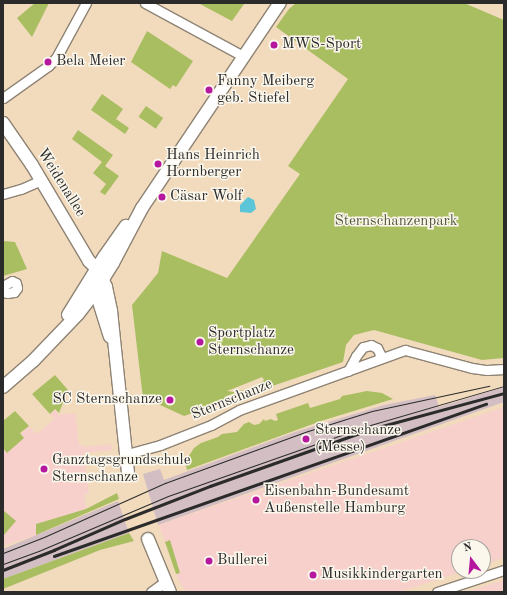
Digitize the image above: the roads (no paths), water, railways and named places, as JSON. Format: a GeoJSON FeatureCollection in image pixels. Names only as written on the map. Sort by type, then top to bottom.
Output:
{"type":"FeatureCollection","features":[{"type":"Feature","properties":{"kind":"main road"},"geometry":{"type":"LineString","coordinates":[[128,473],[110,302],[111,266],[142,208],[280,3]]}},
{"type":"Feature","properties":{"kind":"main road","name":"Weidenallee"},"geometry":{"type":"LineString","coordinates":[[3,123],[41,180],[95,272]]}},
{"type":"Feature","properties":{"kind":"main road"},"geometry":{"type":"LineString","coordinates":[[52,339],[120,234],[142,208]]}},
{"type":"Feature","properties":{"kind":"main road"},"geometry":{"type":"LineString","coordinates":[[95,272],[111,266]]}},
{"type":"Feature","properties":{"kind":"main road"},"geometry":{"type":"LineString","coordinates":[[95,272],[95,291],[114,348]]}},
{"type":"Feature","properties":{"kind":"main road"},"geometry":{"type":"LineString","coordinates":[[95,272],[110,302]]}},
{"type":"Feature","properties":{"kind":"main road"},"geometry":{"type":"LineString","coordinates":[[3,387],[33,361],[52,339],[78,314],[95,291]]}},
{"type":"Feature","properties":{"kind":"main road"},"geometry":{"type":"LineString","coordinates":[[148,539],[168,587]]}},
{"type":"Feature","properties":{"kind":"street"},"geometry":{"type":"LineString","coordinates":[[3,98],[48,66],[56,58],[86,3]]}},
{"type":"Feature","properties":{"kind":"street"},"geometry":{"type":"LineString","coordinates":[[145,3],[243,56]]}},
{"type":"Feature","properties":{"kind":"street"},"geometry":{"type":"LineString","coordinates":[[3,194],[21,189],[41,180]]}},
{"type":"Feature","properties":{"kind":"street"},"geometry":{"type":"LineString","coordinates":[[3,286],[12,281],[16,283],[17,288],[14,292],[3,292]]}},
{"type":"Feature","properties":{"kind":"street"},"geometry":{"type":"LineString","coordinates":[[348,371],[363,347],[371,345],[376,348],[380,354],[379,359]]}},
{"type":"Feature","properties":{"kind":"street","name":"Sternschanze"},"geometry":{"type":"LineString","coordinates":[[127,454],[160,445],[211,425],[239,410],[405,350],[472,368],[487,370],[504,368]]}},
{"type":"Feature","properties":{"kind":"street"},"geometry":{"type":"LineString","coordinates":[[437,592],[504,570]]}},
{"type":"Feature","properties":{"kind":"street"},"geometry":{"type":"LineString","coordinates":[[151,592],[168,587]]}},
{"type":"Feature","properties":{"kind":"water"},"geometry":{"type":"Polygon","coordinates":[[[248,197],[254,200],[256,209],[251,213],[240,212],[240,205],[248,197]]]}},
{"type":"Feature","properties":{"kind":"tram line"},"geometry":{"type":"LineString","coordinates":[[3,553],[44,537],[165,483],[308,431],[372,411],[489,386]]}},
{"type":"Feature","properties":{"kind":"tram line"},"geometry":{"type":"LineString","coordinates":[[3,564],[41,550],[168,496],[367,426],[504,386]]}},
{"type":"Feature","properties":{"kind":"railway"},"geometry":{"type":"LineString","coordinates":[[3,570],[54,550],[125,519],[210,486],[371,429],[504,393]]}},
{"type":"Feature","properties":{"kind":"railway"},"geometry":{"type":"LineString","coordinates":[[54,556],[486,404]]}},
{"type":"Feature","properties":{"kind":"place","name":"MWS-Sport"},"geometry":{"type":"Point","coordinates":[274,45]}},
{"type":"Feature","properties":{"kind":"place","name":"Bela Meier"},"geometry":{"type":"Point","coordinates":[48,62]}},
{"type":"Feature","properties":{"kind":"place","name":"Fanny Meiberg geb. Stiefel"},"geometry":{"type":"Point","coordinates":[209,90]}},
{"type":"Feature","properties":{"kind":"place","name":"Hans Heinrich Hornberger"},"geometry":{"type":"Point","coordinates":[158,164]}},
{"type":"Feature","properties":{"kind":"place","name":"Cäsar Wolf"},"geometry":{"type":"Point","coordinates":[162,197]}},
{"type":"Feature","properties":{"kind":"place","name":"Sportplatz Sternschanze"},"geometry":{"type":"Point","coordinates":[200,342]}},
{"type":"Feature","properties":{"kind":"place","name":"SC Sternschanze"},"geometry":{"type":"Point","coordinates":[170,400]}},
{"type":"Feature","properties":{"kind":"place","name":"Sternschanze (Messe)"},"geometry":{"type":"Point","coordinates":[306,439]}},
{"type":"Feature","properties":{"kind":"place","name":"Ganztagsgrundschule Sternschanze"},"geometry":{"type":"Point","coordinates":[44,469]}},
{"type":"Feature","properties":{"kind":"place","name":"Eisenbahn-Bundesamt Außenstelle Hamburg"},"geometry":{"type":"Point","coordinates":[256,500]}},
{"type":"Feature","properties":{"kind":"place","name":"Bullerei"},"geometry":{"type":"Point","coordinates":[209,561]}},
{"type":"Feature","properties":{"kind":"place","name":"Musikkindergarten"},"geometry":{"type":"Point","coordinates":[313,575]}},
{"type":"Feature","properties":{"kind":"park label","name":"Sternschanzenpark"},"geometry":{"type":"Point","coordinates":[396,222]}}]}
